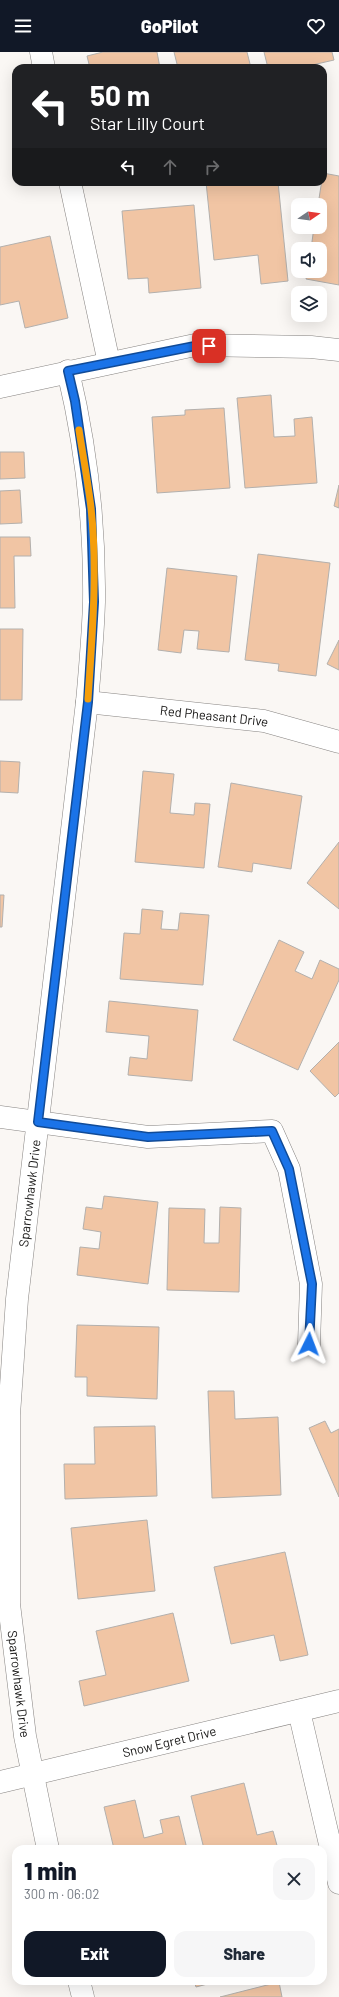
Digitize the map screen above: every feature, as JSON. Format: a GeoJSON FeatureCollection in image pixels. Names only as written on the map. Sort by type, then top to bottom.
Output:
{"type":"FeatureCollection","features":[{"type":"Feature","properties":{"kind":"street"},"geometry":{"type":"LineString","coordinates":[[41,52],[43,64]]}},
{"type":"Feature","properties":{"kind":"street"},"geometry":{"type":"LineString","coordinates":[[71,186],[109,363]]}},
{"type":"Feature","properties":{"kind":"street"},"geometry":{"type":"LineString","coordinates":[[0,387],[68,371],[195,346],[311,347],[339,350]]}},
{"type":"Feature","properties":{"kind":"street","name":"Sparrowhawk Drive"},"geometry":{"type":"LineString","coordinates":[[47,1845],[25,1736],[9,1604],[9,1415],[17,1299],[88,702],[94,602],[91,509],[75,401],[68,371]]}},
{"type":"Feature","properties":{"kind":"street","name":"Red Pheasant Drive"},"geometry":{"type":"LineString","coordinates":[[88,702],[264,721],[339,742]]}},
{"type":"Feature","properties":{"kind":"street"},"geometry":{"type":"LineString","coordinates":[[0,1117],[148,1137],[272,1131],[289,1169],[312,1284],[309,1344]]}},
{"type":"Feature","properties":{"kind":"street","name":"Snow Egret Drive"},"geometry":{"type":"LineString","coordinates":[[0,1782],[339,1701]]}},
{"type":"Feature","properties":{"kind":"street"},"geometry":{"type":"LineString","coordinates":[[299,1710],[339,1882]]}},
{"type":"Feature","properties":{"kind":"street"},"geometry":{"type":"LineString","coordinates":[[80,1985],[83,1997]]}},
{"type":"Feature","properties":{"kind":"building"},"geometry":{"type":"Polygon","coordinates":[[[103,52],[157,52],[159,64],[89,64],[87,56],[103,52]]]}},
{"type":"Feature","properties":{"kind":"building"},"geometry":{"type":"Polygon","coordinates":[[[174,52],[247,52],[250,64],[177,64],[174,52]]]}},
{"type":"Feature","properties":{"kind":"building"},"geometry":{"type":"Polygon","coordinates":[[[264,52],[332,52],[334,60],[317,64],[267,64],[264,52]]]}},
{"type":"Feature","properties":{"kind":"building"},"geometry":{"type":"Polygon","coordinates":[[[327,174],[339,176],[339,285],[306,279],[327,278],[327,242],[312,242],[313,234],[327,234],[327,198],[319,198],[321,186],[327,186],[327,174]]]}},
{"type":"Feature","properties":{"kind":"building"},"geometry":{"type":"Polygon","coordinates":[[[206,186],[278,186],[288,281],[261,284],[258,255],[214,260],[206,186]]]}},
{"type":"Feature","properties":{"kind":"building"},"geometry":{"type":"Polygon","coordinates":[[[194,205],[201,288],[149,293],[148,278],[128,279],[122,211],[194,205]]]}},
{"type":"Feature","properties":{"kind":"building"},"geometry":{"type":"Polygon","coordinates":[[[50,236],[68,318],[25,328],[19,301],[0,305],[0,247],[50,236]]]}},
{"type":"Feature","properties":{"kind":"building"},"geometry":{"type":"Polygon","coordinates":[[[271,395],[274,437],[295,436],[294,419],[312,417],[317,483],[245,488],[237,398],[271,395]]]}},
{"type":"Feature","properties":{"kind":"building"},"geometry":{"type":"Polygon","coordinates":[[[224,408],[230,488],[157,493],[152,417],[185,415],[185,410],[224,408]]]}},
{"type":"Feature","properties":{"kind":"building"},"geometry":{"type":"Polygon","coordinates":[[[0,452],[24,452],[25,478],[0,479],[0,452]]]}},
{"type":"Feature","properties":{"kind":"building"},"geometry":{"type":"Polygon","coordinates":[[[339,485],[339,508],[334,506],[339,485]]]}},
{"type":"Feature","properties":{"kind":"building"},"geometry":{"type":"Polygon","coordinates":[[[20,490],[22,523],[0,524],[0,491],[20,490]]]}},
{"type":"Feature","properties":{"kind":"building"},"geometry":{"type":"Polygon","coordinates":[[[0,537],[30,537],[31,556],[14,556],[15,608],[0,608],[0,537]]]}},
{"type":"Feature","properties":{"kind":"building"},"geometry":{"type":"Polygon","coordinates":[[[258,554],[330,563],[316,676],[278,671],[279,664],[245,660],[258,554]]]}},
{"type":"Feature","properties":{"kind":"building"},"geometry":{"type":"Polygon","coordinates":[[[167,568],[237,576],[229,652],[197,649],[199,631],[184,630],[181,653],[158,650],[167,568]]]}},
{"type":"Feature","properties":{"kind":"building"},"geometry":{"type":"Polygon","coordinates":[[[0,629],[23,629],[22,700],[0,700],[0,629]]]}},
{"type":"Feature","properties":{"kind":"building"},"geometry":{"type":"Polygon","coordinates":[[[339,640],[339,670],[327,664],[339,640]]]}},
{"type":"Feature","properties":{"kind":"building"},"geometry":{"type":"Polygon","coordinates":[[[0,761],[20,762],[18,793],[0,792],[0,761]]]}},
{"type":"Feature","properties":{"kind":"building"},"geometry":{"type":"Polygon","coordinates":[[[143,771],[174,774],[170,813],[194,815],[195,803],[210,804],[204,868],[135,862],[143,771]]]}},
{"type":"Feature","properties":{"kind":"building"},"geometry":{"type":"Polygon","coordinates":[[[231,783],[302,796],[291,869],[253,863],[252,872],[218,867],[231,783]]]}},
{"type":"Feature","properties":{"kind":"building"},"geometry":{"type":"Polygon","coordinates":[[[339,842],[339,909],[307,883],[339,842]]]}},
{"type":"Feature","properties":{"kind":"building"},"geometry":{"type":"Polygon","coordinates":[[[0,895],[4,895],[2,927],[0,927],[0,895]]]}},
{"type":"Feature","properties":{"kind":"building"},"geometry":{"type":"Polygon","coordinates":[[[142,909],[163,911],[161,929],[178,930],[180,913],[209,915],[203,985],[120,979],[124,933],[140,934],[142,909]]]}},
{"type":"Feature","properties":{"kind":"building"},"geometry":{"type":"Polygon","coordinates":[[[279,940],[304,952],[295,971],[312,979],[320,960],[339,969],[339,980],[298,1070],[233,1040],[279,940]]]}},
{"type":"Feature","properties":{"kind":"building"},"geometry":{"type":"Polygon","coordinates":[[[109,1001],[198,1010],[192,1081],[128,1075],[130,1057],[147,1059],[149,1036],[106,1032],[109,1001]]]}},
{"type":"Feature","properties":{"kind":"building"},"geometry":{"type":"Polygon","coordinates":[[[339,1042],[339,1093],[335,1097],[310,1071],[339,1042]]]}},
{"type":"Feature","properties":{"kind":"building"},"geometry":{"type":"Polygon","coordinates":[[[104,1196],[158,1202],[148,1284],[77,1275],[80,1247],[99,1249],[101,1232],[83,1229],[86,1207],[102,1209],[104,1196]]]}},
{"type":"Feature","properties":{"kind":"building"},"geometry":{"type":"Polygon","coordinates":[[[220,1207],[241,1208],[239,1292],[167,1290],[169,1208],[205,1209],[204,1243],[219,1243],[220,1207]]]}},
{"type":"Feature","properties":{"kind":"building"},"geometry":{"type":"Polygon","coordinates":[[[77,1325],[159,1327],[157,1399],[87,1396],[87,1377],[75,1377],[77,1325]]]}},
{"type":"Feature","properties":{"kind":"building"},"geometry":{"type":"Polygon","coordinates":[[[208,1391],[234,1391],[235,1419],[278,1417],[281,1495],[212,1498],[208,1391]]]}},
{"type":"Feature","properties":{"kind":"building"},"geometry":{"type":"Polygon","coordinates":[[[325,1421],[331,1433],[339,1429],[339,1497],[309,1428],[325,1421]]]}},
{"type":"Feature","properties":{"kind":"building"},"geometry":{"type":"Polygon","coordinates":[[[155,1426],[157,1496],[65,1499],[64,1464],[95,1464],[94,1427],[155,1426]]]}},
{"type":"Feature","properties":{"kind":"building"},"geometry":{"type":"Polygon","coordinates":[[[147,1520],[155,1591],[78,1599],[71,1528],[147,1520]]]}},
{"type":"Feature","properties":{"kind":"building"},"geometry":{"type":"Polygon","coordinates":[[[285,1552],[308,1655],[280,1661],[274,1635],[231,1644],[214,1567],[285,1552]]]}},
{"type":"Feature","properties":{"kind":"building"},"geometry":{"type":"Polygon","coordinates":[[[173,1613],[189,1681],[84,1706],[79,1681],[106,1675],[96,1631],[173,1613]]]}},
{"type":"Feature","properties":{"kind":"building"},"geometry":{"type":"Polygon","coordinates":[[[244,1783],[257,1835],[273,1831],[277,1845],[203,1845],[191,1796],[244,1783]]]}},
{"type":"Feature","properties":{"kind":"building"},"geometry":{"type":"Polygon","coordinates":[[[135,1800],[144,1838],[163,1833],[160,1820],[179,1816],[186,1845],[113,1845],[104,1807],[135,1800]]]}},
{"type":"Feature","properties":{"kind":"building"},"geometry":{"type":"Polygon","coordinates":[[[267,1985],[280,1985],[282,1997],[220,1997],[267,1985]]]}},
{"type":"Feature","properties":{"kind":"slow traffic"},"geometry":{"type":"LineString","coordinates":[[79,430],[91,509],[94,602],[88,699]]}},
{"type":"Feature","properties":{"kind":"route"},"geometry":{"type":"LineString","coordinates":[[209,346],[195,346],[68,371],[75,401],[91,509],[94,602],[88,702],[38,1122],[148,1137],[272,1131],[289,1169],[312,1284],[309,1344]]}}]}
